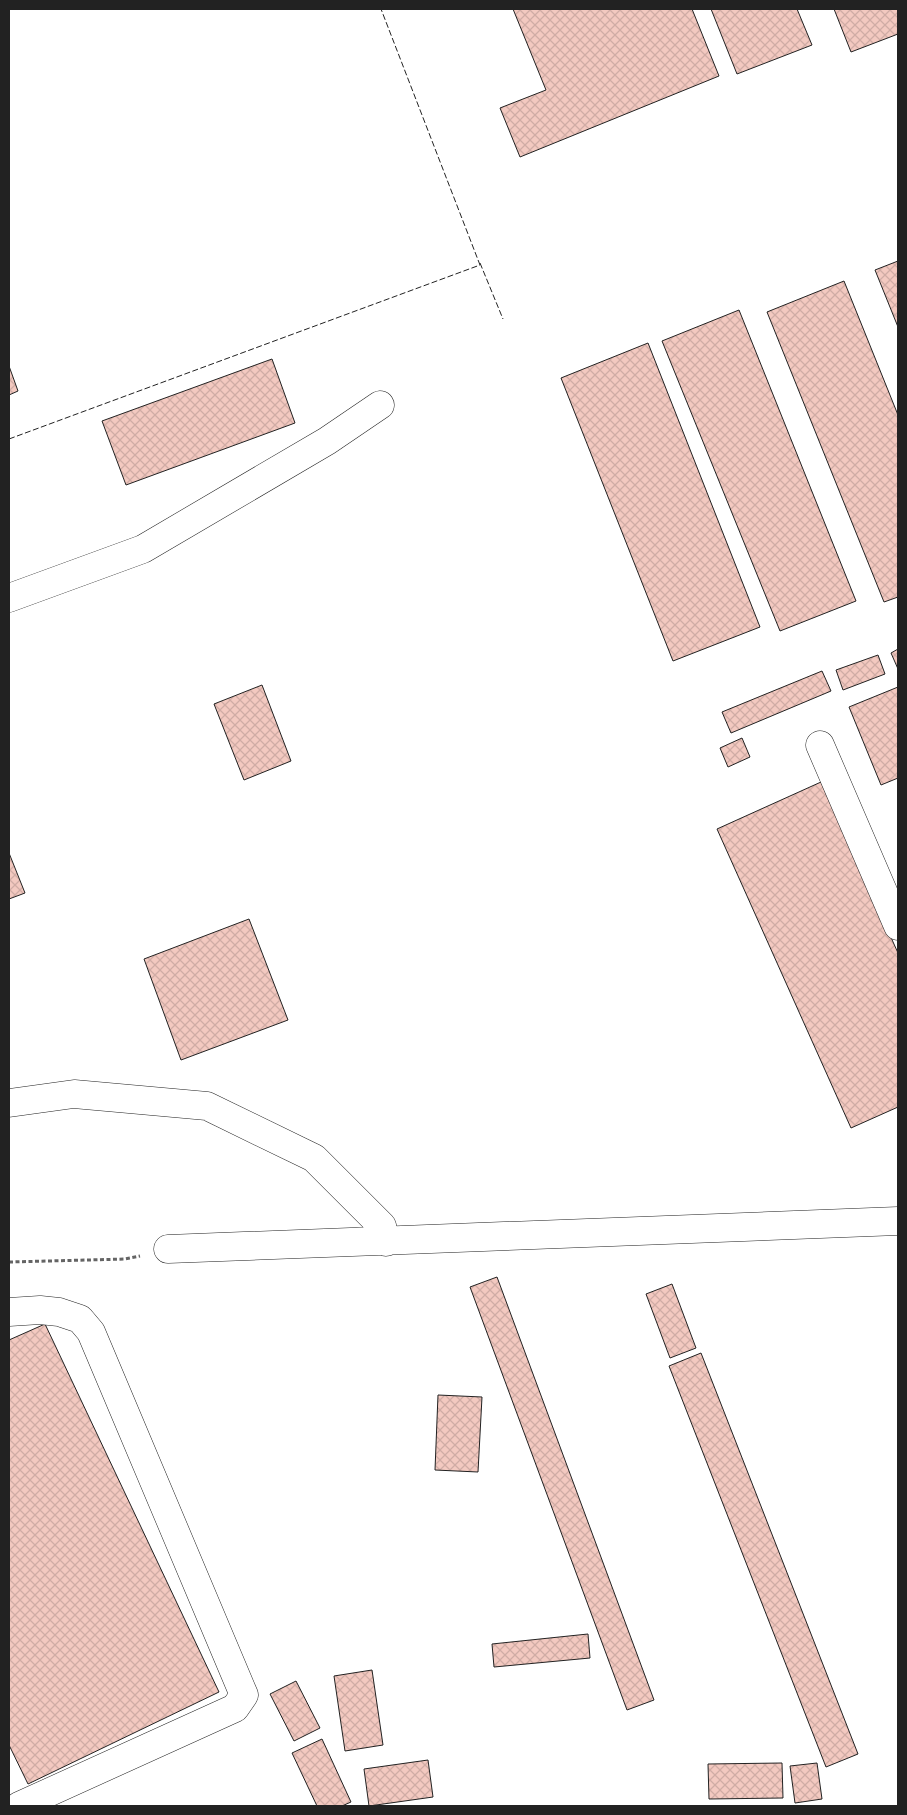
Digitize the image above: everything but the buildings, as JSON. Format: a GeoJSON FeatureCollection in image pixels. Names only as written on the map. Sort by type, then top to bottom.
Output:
{"type":"FeatureCollection","features":[{"type":"Feature","properties":{"kind":"street"},"geometry":{"type":"LineString","coordinates":[[9,598],[144,549],[327,441],[380,405]]}},
{"type":"Feature","properties":{"kind":"street"},"geometry":{"type":"LineString","coordinates":[[820,745],[898,926]]}},
{"type":"Feature","properties":{"kind":"street"},"geometry":{"type":"LineString","coordinates":[[9,1103],[74,1094],[207,1106],[314,1158],[382,1226],[386,1242]]}},
{"type":"Feature","properties":{"kind":"street"},"geometry":{"type":"LineString","coordinates":[[168,1249],[898,1222]]}},
{"type":"Feature","properties":{"kind":"street"},"geometry":{"type":"LineString","coordinates":[[9,1312],[40,1310],[59,1312],[80,1319],[91,1332],[244,1695],[234,1708],[19,1806]]}},
{"type":"Feature","properties":{"kind":"path"},"geometry":{"type":"LineString","coordinates":[[9,1262],[125,1259],[168,1249]]}},
{"type":"Feature","properties":{"kind":"fence"},"geometry":{"type":"LineString","coordinates":[[9,439],[480,265],[381,9]]}},
{"type":"Feature","properties":{"kind":"fence"},"geometry":{"type":"LineString","coordinates":[[480,263],[503,319]]}}]}
